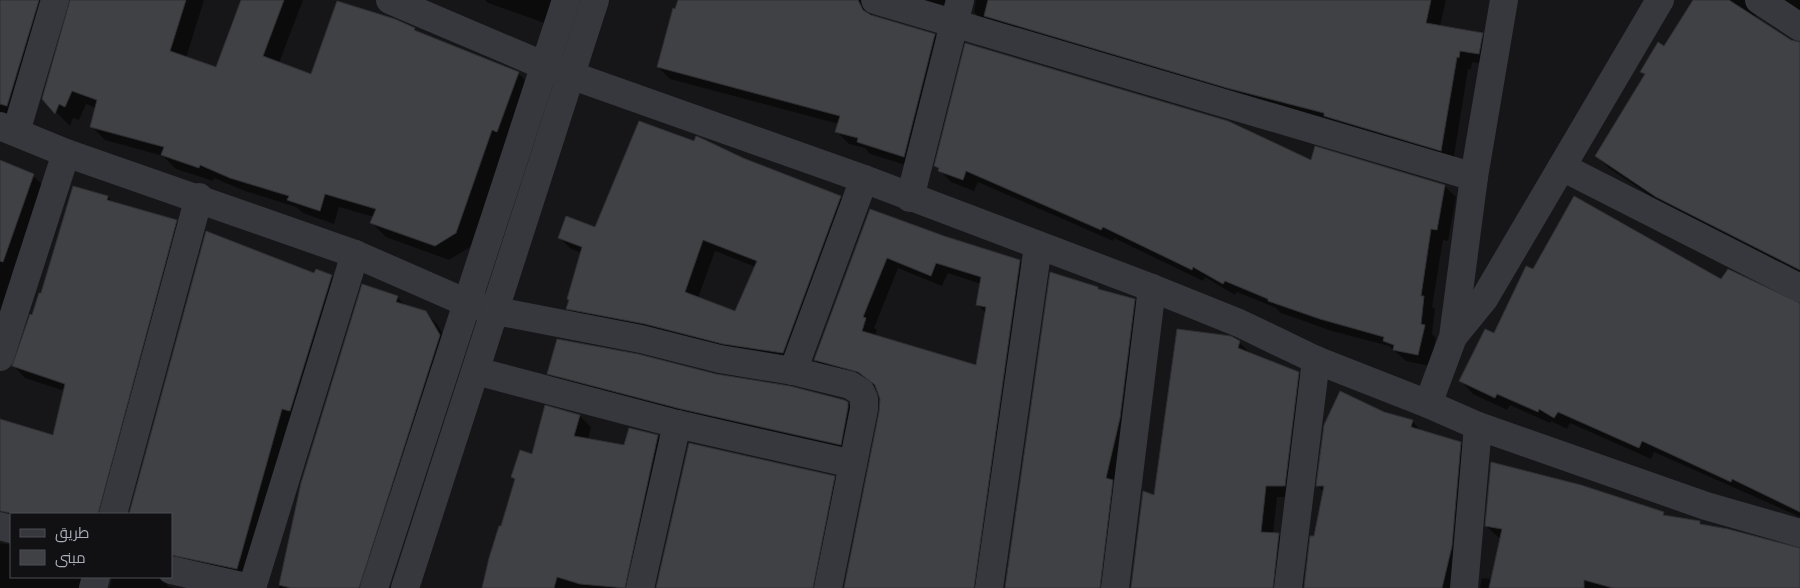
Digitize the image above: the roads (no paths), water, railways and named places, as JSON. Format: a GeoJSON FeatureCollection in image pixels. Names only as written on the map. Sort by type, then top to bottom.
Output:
{"type":"FeatureCollection","features":[{"type":"Feature","properties":{"kind":"street"},"geometry":{"type":"LineString","coordinates":[[54,0],[8,129],[66,153],[199,197],[355,254],[467,303],[496,311],[641,339],[720,359],[793,371],[850,385],[861,392],[864,399],[864,409],[828,588]]}},
{"type":"Feature","properties":{"kind":"street"},"geometry":{"type":"LineString","coordinates":[[390,0],[558,70],[864,180],[1152,288],[1239,323],[1316,360],[1428,404],[1478,426],[1706,506],[1800,533]]}},
{"type":"Feature","properties":{"kind":"street"},"geometry":{"type":"LineString","coordinates":[[405,588],[496,311],[558,70],[566,0]]}},
{"type":"Feature","properties":{"kind":"street"},"geometry":{"type":"LineString","coordinates":[[374,588],[467,303],[558,70],[595,0]]}},
{"type":"Feature","properties":{"kind":"street"},"geometry":{"type":"LineString","coordinates":[[875,0],[957,12],[1474,176]]}},
{"type":"Feature","properties":{"kind":"street"},"geometry":{"type":"LineString","coordinates":[[1453,337],[1484,299],[1660,0]]}},
{"type":"Feature","properties":{"kind":"street"},"geometry":{"type":"LineString","coordinates":[[1428,404],[1453,337],[1474,176],[1501,1]]}},
{"type":"Feature","properties":{"kind":"street"},"geometry":{"type":"LineString","coordinates":[[1774,4],[1800,27]]}},
{"type":"Feature","properties":{"kind":"street"},"geometry":{"type":"LineString","coordinates":[[910,198],[957,12]]}},
{"type":"Feature","properties":{"kind":"street"},"geometry":{"type":"LineString","coordinates":[[0,357],[66,153]]}},
{"type":"Feature","properties":{"kind":"street"},"geometry":{"type":"LineString","coordinates":[[1562,167],[1800,288]]}},
{"type":"Feature","properties":{"kind":"street"},"geometry":{"type":"LineString","coordinates":[[793,371],[864,180]]}},
{"type":"Feature","properties":{"kind":"street"},"geometry":{"type":"LineString","coordinates":[[113,513],[199,197]]}},
{"type":"Feature","properties":{"kind":"street"},"geometry":{"type":"LineString","coordinates":[[988,588],[1038,246]]}},
{"type":"Feature","properties":{"kind":"street"},"geometry":{"type":"LineString","coordinates":[[172,570],[251,588],[355,254]]}},
{"type":"Feature","properties":{"kind":"street"},"geometry":{"type":"LineString","coordinates":[[1115,588],[1152,288]]}},
{"type":"Feature","properties":{"kind":"street"},"geometry":{"type":"LineString","coordinates":[[1288,588],[1316,360]]}},
{"type":"Feature","properties":{"kind":"street"},"geometry":{"type":"LineString","coordinates":[[476,371],[677,424],[853,464]]}},
{"type":"Feature","properties":{"kind":"street"},"geometry":{"type":"LineString","coordinates":[[640,588],[677,424]]}},
{"type":"Feature","properties":{"kind":"street"},"geometry":{"type":"LineString","coordinates":[[1464,588],[1478,426]]}}]}
